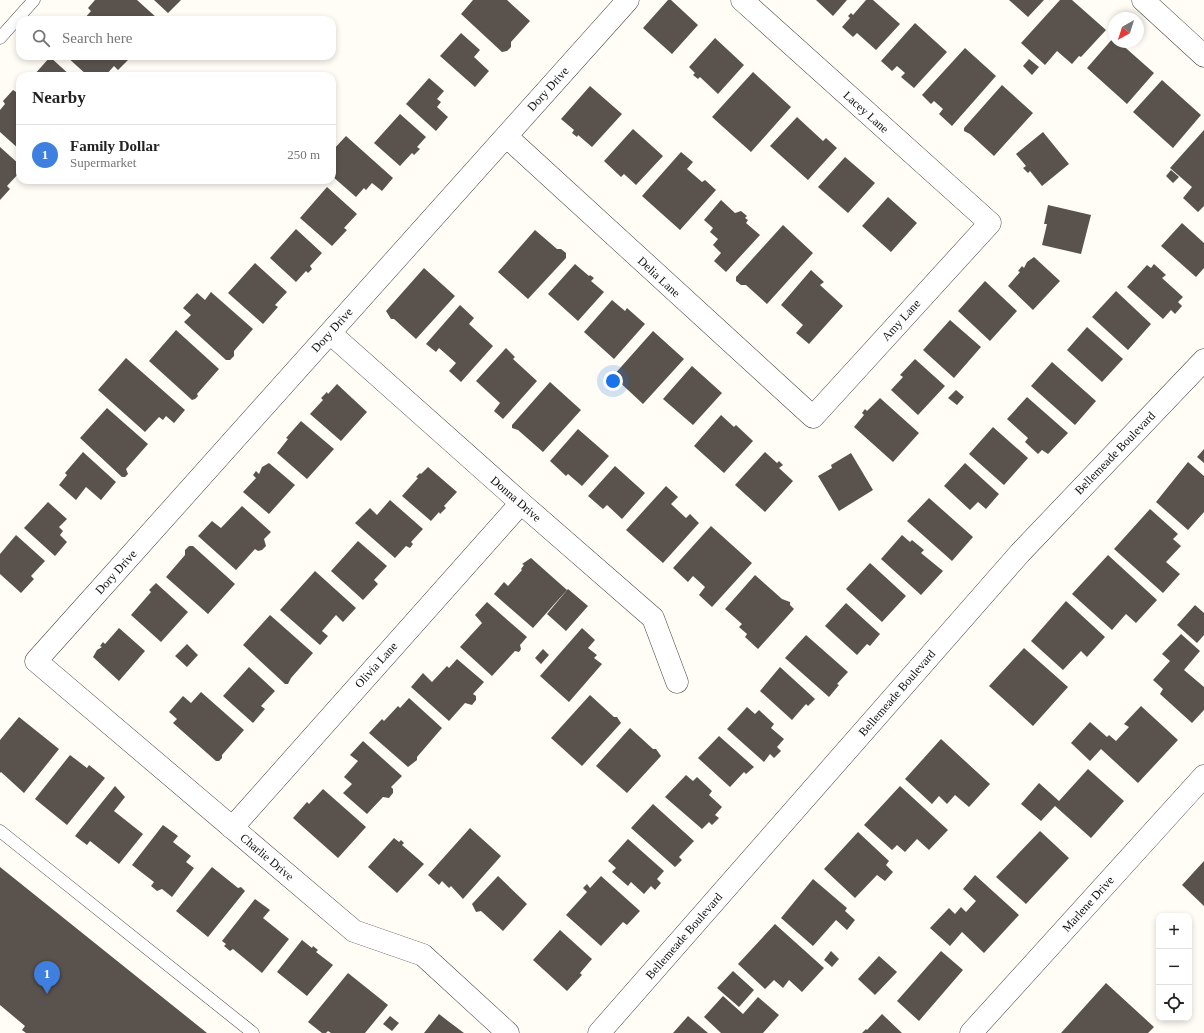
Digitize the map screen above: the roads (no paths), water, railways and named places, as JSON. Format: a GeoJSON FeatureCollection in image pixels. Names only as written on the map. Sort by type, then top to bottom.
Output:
{"type":"FeatureCollection","features":[{"type":"Feature","properties":{"kind":"street","name":"Dory Drive"},"geometry":{"type":"LineString","coordinates":[[36,661],[628,0]]}},
{"type":"Feature","properties":{"kind":"street"},"geometry":{"type":"LineString","coordinates":[[1143,0],[1204,56]]}},
{"type":"Feature","properties":{"kind":"street","name":"Lacey Lane"},"geometry":{"type":"LineString","coordinates":[[752,4],[990,223]]}},
{"type":"Feature","properties":{"kind":"street","name":"Delia Lane"},"geometry":{"type":"LineString","coordinates":[[506,136],[813,417]]}},
{"type":"Feature","properties":{"kind":"street","name":"Amy Lane"},"geometry":{"type":"LineString","coordinates":[[813,417],[990,223]]}},
{"type":"Feature","properties":{"kind":"street","name":"Donna Drive"},"geometry":{"type":"LineString","coordinates":[[330,333],[521,503],[654,618],[677,682]]}},
{"type":"Feature","properties":{"kind":"street","name":"Bellemeade Boulevard"},"geometry":{"type":"LineString","coordinates":[[599,1033],[1020,553],[1204,360]]}},
{"type":"Feature","properties":{"kind":"street","name":"Olivia Lane"},"geometry":{"type":"LineString","coordinates":[[232,828],[521,503]]}},
{"type":"Feature","properties":{"kind":"street","name":"Charlie Drive"},"geometry":{"type":"LineString","coordinates":[[36,661],[354,931],[423,955],[508,1033]]}},
{"type":"Feature","properties":{"kind":"street","name":"Marlene Drive"},"geometry":{"type":"LineString","coordinates":[[971,1033],[1204,776]]}},
{"type":"Feature","properties":{"kind":"lane"},"geometry":{"type":"LineString","coordinates":[[17,16],[34,0]]}},
{"type":"Feature","properties":{"kind":"lane"},"geometry":{"type":"LineString","coordinates":[[3,30],[16,17]]}},
{"type":"Feature","properties":{"kind":"lane"},"geometry":{"type":"LineString","coordinates":[[0,830],[253,1033]]}},
{"type":"Feature","properties":{"kind":"place","name":"Family Dollar"},"geometry":{"type":"Point","coordinates":[47,994]}}]}
